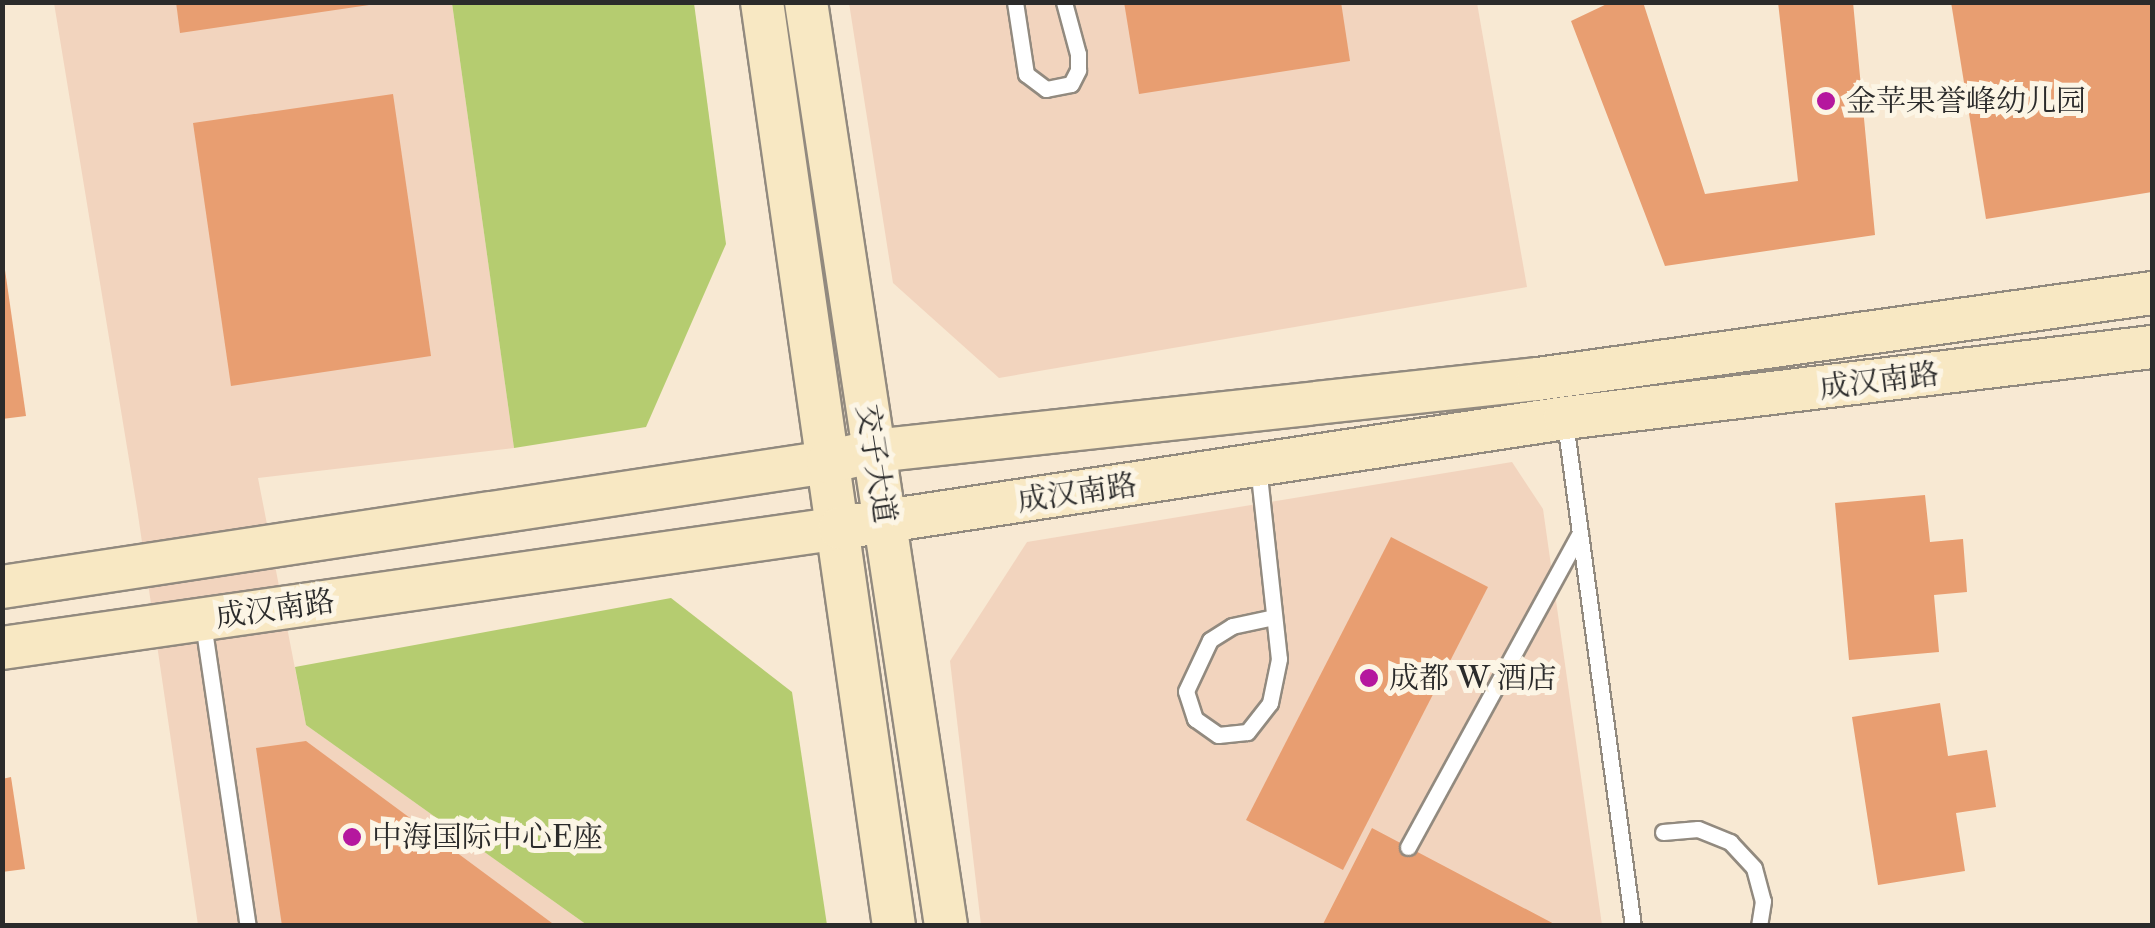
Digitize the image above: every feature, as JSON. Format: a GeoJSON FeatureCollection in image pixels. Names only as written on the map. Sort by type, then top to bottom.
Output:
{"type":"FeatureCollection","features":[{"type":"Feature","properties":{"kind":"main road","name":"交子大道"},"geometry":{"type":"LineString","coordinates":[[762,2],[894,926]]}},
{"type":"Feature","properties":{"kind":"main road","name":"交子大道"},"geometry":{"type":"LineString","coordinates":[[806,2],[946,926]]}},
{"type":"Feature","properties":{"kind":"main road","name":"成汉南路"},"geometry":{"type":"LineString","coordinates":[[2,587],[874,452],[1538,379],[2152,293]]}},
{"type":"Feature","properties":{"kind":"main road","name":"成汉南路"},"geometry":{"type":"LineString","coordinates":[[2,648],[840,528],[1565,418],[2152,347]]}},
{"type":"Feature","properties":{"kind":"lane"},"geometry":{"type":"LineString","coordinates":[[1015,2],[1026,74],[1046,89],[1071,84],[1078,70],[1078,54],[1064,2]]}},
{"type":"Feature","properties":{"kind":"lane"},"geometry":{"type":"LineString","coordinates":[[1565,418],[1633,926]]}},
{"type":"Feature","properties":{"kind":"lane"},"geometry":{"type":"LineString","coordinates":[[1258,466],[1279,658],[1270,703],[1247,732],[1218,735],[1195,718],[1186,691],[1210,640],[1232,626],[1274,617]]}},
{"type":"Feature","properties":{"kind":"lane"},"geometry":{"type":"LineString","coordinates":[[1408,847],[1580,533]]}},
{"type":"Feature","properties":{"kind":"lane"},"geometry":{"type":"LineString","coordinates":[[202,620],[248,926]]}},
{"type":"Feature","properties":{"kind":"lane"},"geometry":{"type":"LineString","coordinates":[[1663,832],[1698,829],[1730,842],[1754,868],[1763,901],[1759,926]]}},
{"type":"Feature","properties":{"kind":"shaded area"},"geometry":{"type":"Polygon","coordinates":[[[54,3],[452,3],[514,448],[258,478],[306,725],[587,925],[198,925],[137,508],[54,3]]]}},
{"type":"Feature","properties":{"kind":"shaded area"},"geometry":{"type":"Polygon","coordinates":[[[849,3],[1477,3],[1527,287],[999,378],[893,283],[849,3]]]}},
{"type":"Feature","properties":{"kind":"shaded area"},"geometry":{"type":"Polygon","coordinates":[[[1512,462],[1543,509],[1602,925],[981,925],[950,661],[1027,542],[1512,462]]]}},
{"type":"Feature","properties":{"kind":"green space"},"geometry":{"type":"Polygon","coordinates":[[[452,3],[694,3],[726,244],[646,427],[514,448],[452,3]]]}},
{"type":"Feature","properties":{"kind":"green space"},"geometry":{"type":"Polygon","coordinates":[[[671,598],[792,692],[827,925],[587,925],[306,725],[295,667],[671,598]]]}},
{"type":"Feature","properties":{"kind":"building"},"geometry":{"type":"Polygon","coordinates":[[[176,2],[369,2],[369,5],[180,33],[176,2]]]}},
{"type":"Feature","properties":{"kind":"building"},"geometry":{"type":"Polygon","coordinates":[[[1124,2],[1341,2],[1350,61],[1139,94],[1124,2]]]}},
{"type":"Feature","properties":{"kind":"building","name":"金苹果誉峰幼儿园"},"geometry":{"type":"Polygon","coordinates":[[[1611,2],[1643,2],[1705,194],[1798,181],[1778,2],[1853,2],[1875,235],[1665,266],[1571,21],[1611,2]]]}},
{"type":"Feature","properties":{"kind":"building"},"geometry":{"type":"Polygon","coordinates":[[[1951,2],[2152,2],[2152,192],[1986,219],[1951,2]]]}},
{"type":"Feature","properties":{"kind":"building"},"geometry":{"type":"Polygon","coordinates":[[[393,94],[431,356],[231,386],[193,123],[393,94]]]}},
{"type":"Feature","properties":{"kind":"building"},"geometry":{"type":"Polygon","coordinates":[[[5,270],[26,416],[2,419],[2,271],[5,270]]]}},
{"type":"Feature","properties":{"kind":"building"},"geometry":{"type":"Polygon","coordinates":[[[1925,495],[1930,542],[1963,539],[1967,592],[1934,595],[1939,652],[1849,660],[1835,503],[1925,495]]]}},
{"type":"Feature","properties":{"kind":"building"},"geometry":{"type":"Polygon","coordinates":[[[1391,537],[1488,587],[1343,870],[1246,820],[1391,537]]]}},
{"type":"Feature","properties":{"kind":"building"},"geometry":{"type":"Polygon","coordinates":[[[1940,703],[1948,756],[1987,750],[1996,807],[1956,813],[1965,871],[1878,885],[1852,717],[1940,703]]]}},
{"type":"Feature","properties":{"kind":"building","name":"中海国际中心E座"},"geometry":{"type":"Polygon","coordinates":[[[306,741],[556,926],[282,926],[256,748],[306,741]]]}},
{"type":"Feature","properties":{"kind":"building"},"geometry":{"type":"Polygon","coordinates":[[[11,777],[25,869],[2,872],[2,779],[11,777]]]}},
{"type":"Feature","properties":{"kind":"building"},"geometry":{"type":"Polygon","coordinates":[[[1372,828],[1408,847],[1558,926],[1322,926],[1372,828]]]}},
{"type":"Feature","properties":{"kind":"place","name":"金苹果誉峰幼儿园"},"geometry":{"type":"Point","coordinates":[1826,101]}},
{"type":"Feature","properties":{"kind":"place","name":"成都 W 酒店"},"geometry":{"type":"Point","coordinates":[1369,678]}},
{"type":"Feature","properties":{"kind":"place","name":"中海国际中心E座"},"geometry":{"type":"Point","coordinates":[352,837]}}]}
